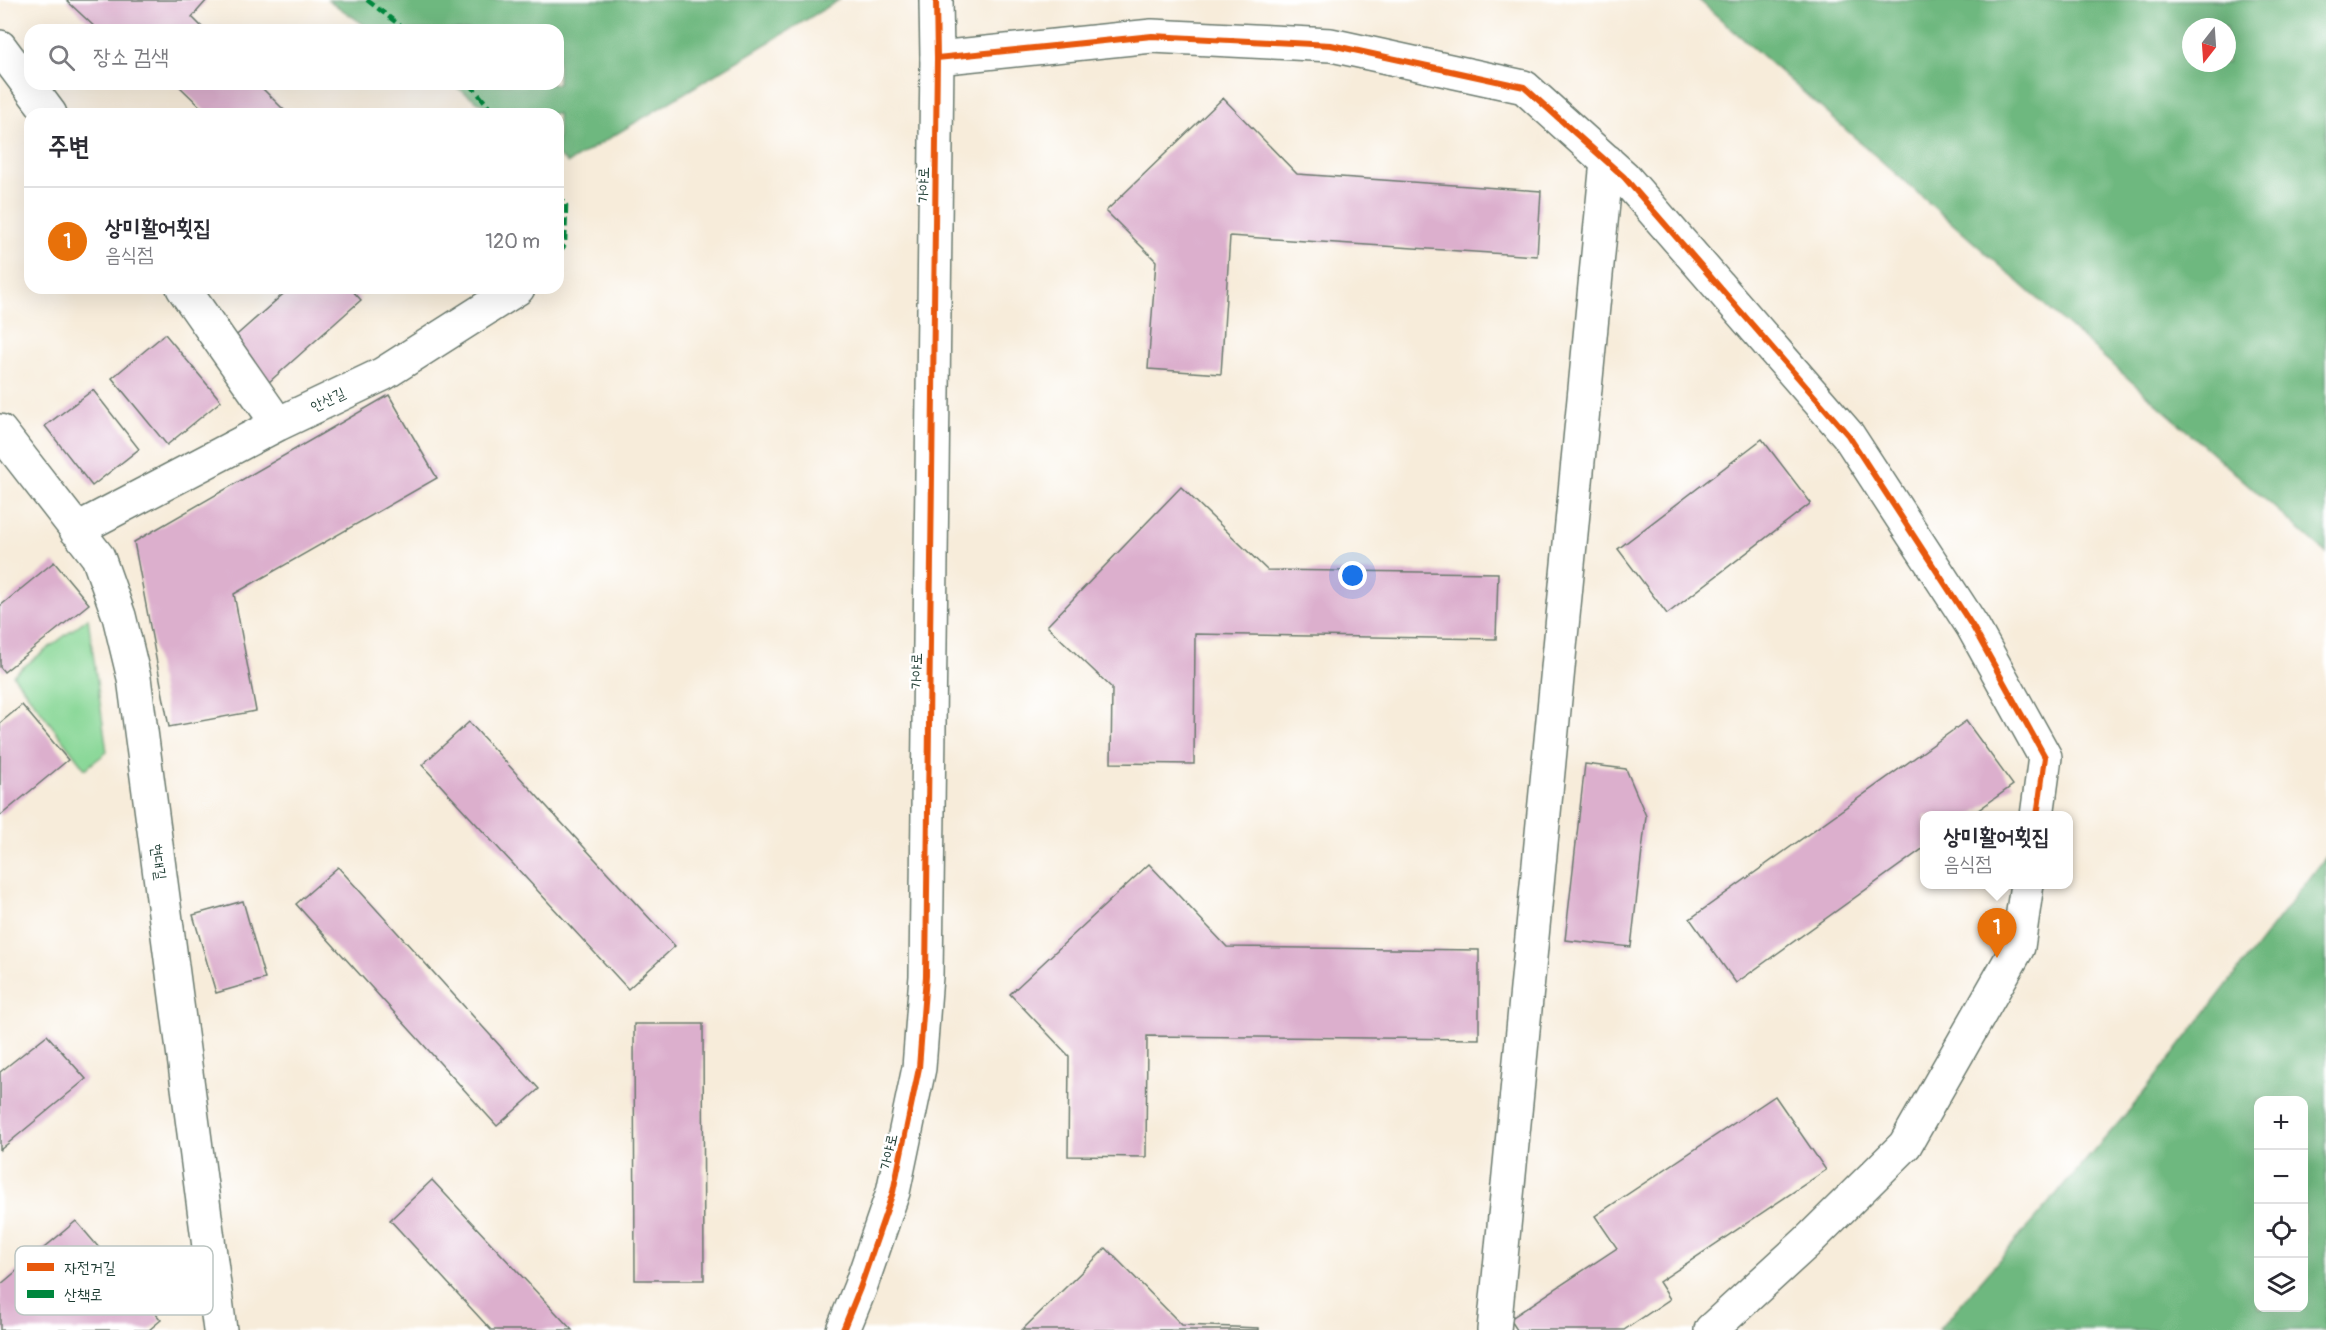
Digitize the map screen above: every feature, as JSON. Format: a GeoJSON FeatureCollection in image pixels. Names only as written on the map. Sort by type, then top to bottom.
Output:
{"type":"FeatureCollection","features":[{"type":"Feature","properties":{"kind":"street","name":"가야로"},"geometry":{"type":"LineString","coordinates":[[843,1330],[893,1192],[920,1068],[926,976],[936,0]]}},
{"type":"Feature","properties":{"kind":"street"},"geometry":{"type":"LineString","coordinates":[[937,58],[1152,36],[1330,45],[1524,87],[1624,177],[1848,435],[1972,627],[2045,757],[2038,811]]}},
{"type":"Feature","properties":{"kind":"street"},"geometry":{"type":"LineString","coordinates":[[0,47],[24,79]]}},
{"type":"Feature","properties":{"kind":"street"},"geometry":{"type":"LineString","coordinates":[[32,90],[46,108]]}},
{"type":"Feature","properties":{"kind":"street"},"geometry":{"type":"LineString","coordinates":[[1494,1330],[1606,161]]}},
{"type":"Feature","properties":{"kind":"street"},"geometry":{"type":"LineString","coordinates":[[187,294],[278,424]]}},
{"type":"Feature","properties":{"kind":"street","name":"안산길"},"geometry":{"type":"LineString","coordinates":[[76,530],[278,424],[383,374],[509,294]]}},
{"type":"Feature","properties":{"kind":"street","name":"현대길"},"geometry":{"type":"LineString","coordinates":[[0,431],[98,558],[119,616],[134,678],[209,1246]]}},
{"type":"Feature","properties":{"kind":"street"},"geometry":{"type":"LineString","coordinates":[[1711,1330],[1807,1242],[1905,1145],[2018,947],[2026,889]]}},
{"type":"Feature","properties":{"kind":"street","name":"현대길"},"geometry":{"type":"LineString","coordinates":[[213,1277],[220,1330]]}},
{"type":"Feature","properties":{"kind":"green space"},"geometry":{"type":"Polygon","coordinates":[[[328,0],[839,0],[568,163],[564,160],[564,108],[487,108],[461,90],[564,90],[564,24],[363,24],[328,0]]]}},
{"type":"Feature","properties":{"kind":"green space"},"geometry":{"type":"Polygon","coordinates":[[[1699,0],[2326,0],[2326,553],[1699,0]]]}},
{"type":"Feature","properties":{"kind":"green space"},"geometry":{"type":"Polygon","coordinates":[[[88,618],[107,752],[85,769],[13,675],[88,618]]]}},
{"type":"Feature","properties":{"kind":"green space"},"geometry":{"type":"Polygon","coordinates":[[[2326,857],[2326,1330],[1938,1330],[2134,1105],[2326,857]]]}},
{"type":"Feature","properties":{"kind":"building"},"geometry":{"type":"Polygon","coordinates":[[[66,0],[207,0],[192,17],[199,24],[92,24],[66,0]]]}},
{"type":"Feature","properties":{"kind":"building"},"geometry":{"type":"Polygon","coordinates":[[[183,90],[264,90],[282,108],[202,108],[183,90]]]}},
{"type":"Feature","properties":{"kind":"building"},"geometry":{"type":"Polygon","coordinates":[[[1223,98],[1297,174],[1541,191],[1537,256],[1230,236],[1221,374],[1148,369],[1156,261],[1106,211],[1223,98]]]}},
{"type":"Feature","properties":{"kind":"building"},"geometry":{"type":"Polygon","coordinates":[[[283,294],[356,294],[361,300],[268,383],[230,341],[283,294]]]}},
{"type":"Feature","properties":{"kind":"building"},"geometry":{"type":"Polygon","coordinates":[[[165,334],[221,401],[167,445],[112,378],[165,334]]]}},
{"type":"Feature","properties":{"kind":"building"},"geometry":{"type":"Polygon","coordinates":[[[93,390],[139,449],[92,486],[45,426],[93,390]]]}},
{"type":"Feature","properties":{"kind":"building"},"geometry":{"type":"Polygon","coordinates":[[[389,395],[437,478],[234,594],[256,711],[169,727],[134,542],[389,395]]]}},
{"type":"Feature","properties":{"kind":"building"},"geometry":{"type":"Polygon","coordinates":[[[1762,439],[1811,503],[1667,614],[1618,549],[1762,439]]]}},
{"type":"Feature","properties":{"kind":"building"},"geometry":{"type":"Polygon","coordinates":[[[1181,487],[1267,570],[1498,573],[1496,639],[1195,634],[1194,764],[1111,763],[1112,688],[1047,626],[1181,487]]]}},
{"type":"Feature","properties":{"kind":"building"},"geometry":{"type":"Polygon","coordinates":[[[54,562],[89,604],[4,672],[0,667],[0,606],[54,562]]]}},
{"type":"Feature","properties":{"kind":"building"},"geometry":{"type":"Polygon","coordinates":[[[22,705],[68,760],[0,816],[0,723],[22,705]]]}},
{"type":"Feature","properties":{"kind":"building"},"geometry":{"type":"Polygon","coordinates":[[[1966,721],[2013,785],[1977,811],[1920,811],[1920,851],[1736,983],[1690,919],[1966,721]]]}},
{"type":"Feature","properties":{"kind":"building"},"geometry":{"type":"Polygon","coordinates":[[[469,722],[675,946],[628,989],[422,765],[469,722]]]}},
{"type":"Feature","properties":{"kind":"building"},"geometry":{"type":"Polygon","coordinates":[[[1585,764],[1626,769],[1646,816],[1631,947],[1565,940],[1585,764]]]}},
{"type":"Feature","properties":{"kind":"building"},"geometry":{"type":"Polygon","coordinates":[[[1149,864],[1227,947],[1479,950],[1479,1039],[1147,1036],[1146,1157],[1068,1156],[1069,1056],[1010,994],[1149,864]]]}},
{"type":"Feature","properties":{"kind":"building"},"geometry":{"type":"Polygon","coordinates":[[[338,867],[539,1089],[497,1126],[296,904],[338,867]]]}},
{"type":"Feature","properties":{"kind":"building"},"geometry":{"type":"Polygon","coordinates":[[[243,901],[265,979],[216,993],[193,915],[243,901]]]}},
{"type":"Feature","properties":{"kind":"building"},"geometry":{"type":"Polygon","coordinates":[[[634,1024],[703,1024],[704,1280],[635,1280],[634,1024]]]}},
{"type":"Feature","properties":{"kind":"building"},"geometry":{"type":"Polygon","coordinates":[[[47,1035],[86,1079],[0,1150],[0,1072],[47,1035]]]}},
{"type":"Feature","properties":{"kind":"building"},"geometry":{"type":"Polygon","coordinates":[[[1775,1096],[1826,1170],[1659,1282],[1670,1299],[1624,1330],[1517,1330],[1510,1319],[1617,1248],[1595,1216],[1775,1096]]]}},
{"type":"Feature","properties":{"kind":"building"},"geometry":{"type":"Polygon","coordinates":[[[432,1180],[572,1330],[491,1330],[390,1220],[432,1180]]]}},
{"type":"Feature","properties":{"kind":"building"},"geometry":{"type":"Polygon","coordinates":[[[76,1221],[97,1246],[46,1246],[76,1221]]]}},
{"type":"Feature","properties":{"kind":"building"},"geometry":{"type":"Polygon","coordinates":[[[1106,1248],[1182,1325],[1259,1328],[1259,1330],[1022,1330],[1106,1248]]]}},
{"type":"Feature","properties":{"kind":"building"},"geometry":{"type":"Polygon","coordinates":[[[15,1272],[15,1315],[157,1315],[161,1320],[149,1330],[0,1330],[0,1285],[15,1272]]]}},
{"type":"Feature","properties":{"kind":"marked path"},"geometry":{"type":"LineString","coordinates":[[367,0],[398,24]]}},
{"type":"Feature","properties":{"kind":"marked path"},"geometry":{"type":"LineString","coordinates":[[475,90],[490,108]]}},
{"type":"Feature","properties":{"kind":"marked path"},"geometry":{"type":"LineString","coordinates":[[564,202],[566,205],[564,246]]}},
{"type":"Feature","properties":{"kind":"cycle path"},"geometry":{"type":"LineString","coordinates":[[843,1330],[893,1192],[919,1068],[926,976],[936,0]]}},
{"type":"Feature","properties":{"kind":"cycle path"},"geometry":{"type":"LineString","coordinates":[[937,58],[1152,36],[1331,45],[1524,87],[1624,177],[1848,435],[1973,627],[2045,757],[2038,811]]}},
{"type":"Feature","properties":{"kind":"place","name":"상미활어횟집"},"geometry":{"type":"Point","coordinates":[1997,958]}}]}
